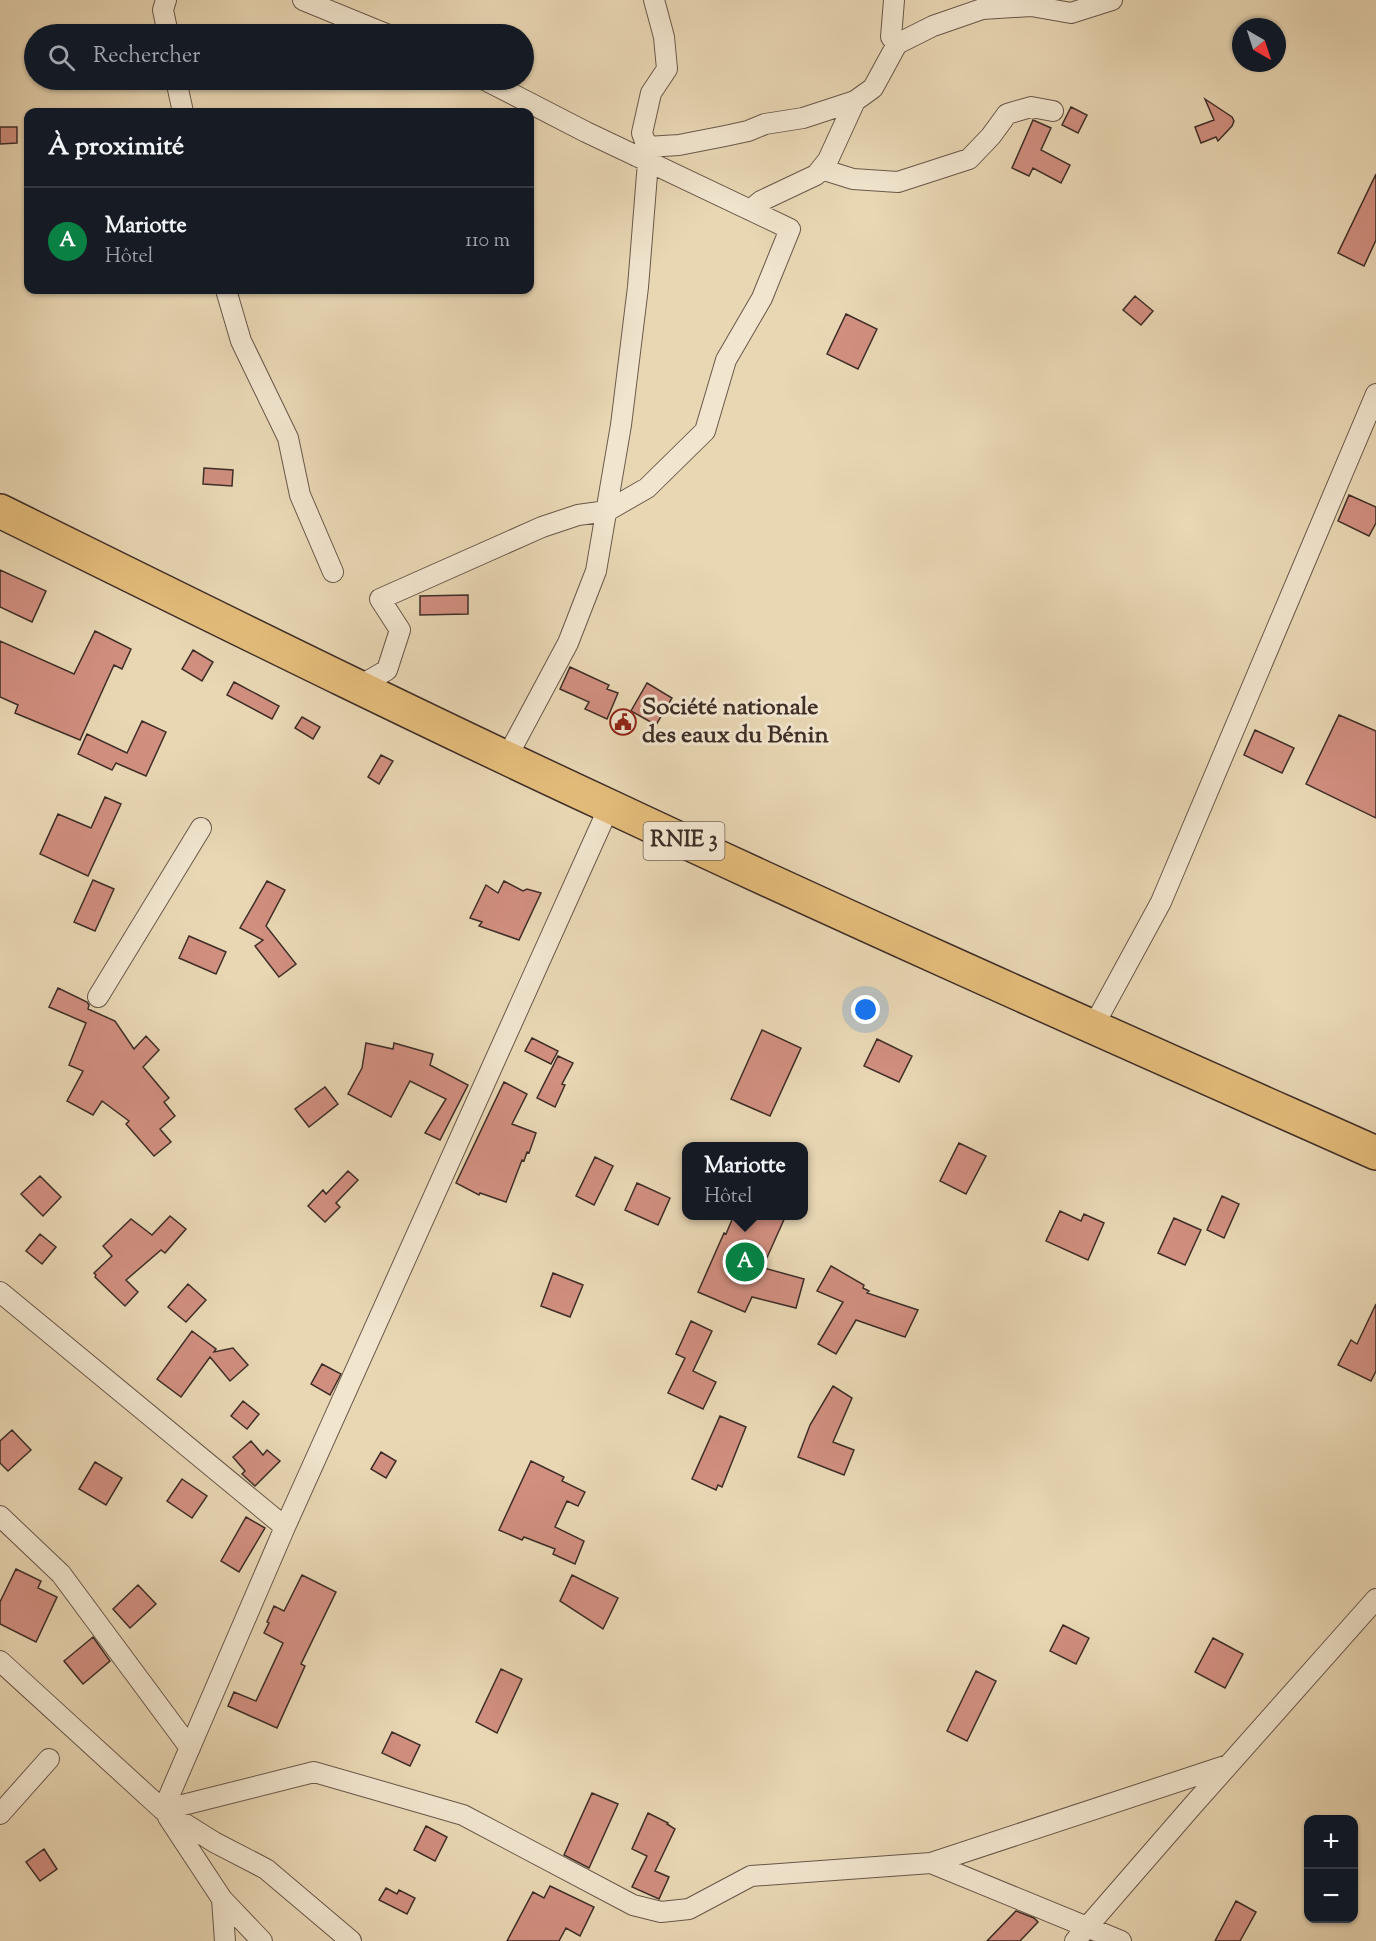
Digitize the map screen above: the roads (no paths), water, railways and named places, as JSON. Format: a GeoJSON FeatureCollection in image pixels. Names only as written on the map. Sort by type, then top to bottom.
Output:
{"type":"FeatureCollection","features":[{"type":"Feature","properties":{"kind":"highway","name":"RNIE 3"},"geometry":{"type":"LineString","coordinates":[[0,511],[609,807],[1092,1027],[1376,1153]]}},
{"type":"Feature","properties":{"kind":"street"},"geometry":{"type":"LineString","coordinates":[[165,0],[163,10],[166,24]]}},
{"type":"Feature","properties":{"kind":"street"},"geometry":{"type":"LineString","coordinates":[[303,0],[362,24]]}},
{"type":"Feature","properties":{"kind":"street"},"geometry":{"type":"LineString","coordinates":[[507,757],[568,643],[596,571],[621,424],[638,287],[644,155],[642,133],[651,93],[667,69],[664,37],[654,0]]}},
{"type":"Feature","properties":{"kind":"street"},"geometry":{"type":"LineString","coordinates":[[894,0],[891,37],[897,44]]}},
{"type":"Feature","properties":{"kind":"street"},"geometry":{"type":"LineString","coordinates":[[644,155],[679,145],[748,131],[765,124],[803,117],[855,101],[873,88],[897,44],[933,26],[982,9],[1031,6],[1071,13],[1112,0]]}},
{"type":"Feature","properties":{"kind":"street"},"geometry":{"type":"LineString","coordinates":[[178,90],[182,108]]}},
{"type":"Feature","properties":{"kind":"street"},"geometry":{"type":"LineString","coordinates":[[358,687],[387,670],[400,630],[380,599],[542,527],[578,515],[606,511],[647,488],[705,431],[726,360],[762,298],[790,229],[644,155],[506,90]]}},
{"type":"Feature","properties":{"kind":"street"},"geometry":{"type":"LineString","coordinates":[[750,210],[761,201],[816,175],[828,160],[855,101]]}},
{"type":"Feature","properties":{"kind":"street"},"geometry":{"type":"LineString","coordinates":[[821,169],[854,179],[898,182],[969,159],[991,136],[1007,114],[1031,107],[1053,111]]}},
{"type":"Feature","properties":{"kind":"street"},"geometry":{"type":"LineString","coordinates":[[227,294],[240,341],[288,438],[300,495],[333,572]]}},
{"type":"Feature","properties":{"kind":"street"},"geometry":{"type":"LineString","coordinates":[[1092,1027],[1161,902],[1376,394]]}},
{"type":"Feature","properties":{"kind":"street"},"geometry":{"type":"LineString","coordinates":[[163,1810],[285,1527],[609,807]]}},
{"type":"Feature","properties":{"kind":"street"},"geometry":{"type":"LineString","coordinates":[[98,997],[201,828]]}},
{"type":"Feature","properties":{"kind":"street"},"geometry":{"type":"LineString","coordinates":[[0,1292],[285,1527]]}},
{"type":"Feature","properties":{"kind":"street"},"geometry":{"type":"LineString","coordinates":[[0,1516],[61,1574],[190,1748]]}},
{"type":"Feature","properties":{"kind":"street"},"geometry":{"type":"LineString","coordinates":[[1081,1934],[1229,1764],[1372,1610]]}},
{"type":"Feature","properties":{"kind":"street"},"geometry":{"type":"LineString","coordinates":[[0,1661],[163,1810],[214,1842],[266,1869],[351,1941]]}},
{"type":"Feature","properties":{"kind":"street"},"geometry":{"type":"LineString","coordinates":[[0,1814],[49,1759]]}},
{"type":"Feature","properties":{"kind":"street"},"geometry":{"type":"LineString","coordinates":[[163,1810],[314,1772],[463,1815],[633,1905],[661,1912],[690,1909],[751,1876],[931,1863],[1229,1764]]}},
{"type":"Feature","properties":{"kind":"street"},"geometry":{"type":"LineString","coordinates":[[163,1810],[222,1899],[262,1941]]}},
{"type":"Feature","properties":{"kind":"street"},"geometry":{"type":"LineString","coordinates":[[931,1863],[1081,1934],[1121,1941]]}},
{"type":"Feature","properties":{"kind":"street"},"geometry":{"type":"LineString","coordinates":[[222,1899],[225,1941]]}},
{"type":"Feature","properties":{"kind":"place","name":"Société nationale des eaux du Bénin"},"geometry":{"type":"Point","coordinates":[623,722]}},
{"type":"Feature","properties":{"kind":"place","name":"Mariotte"},"geometry":{"type":"Point","coordinates":[745,1262]}}]}
